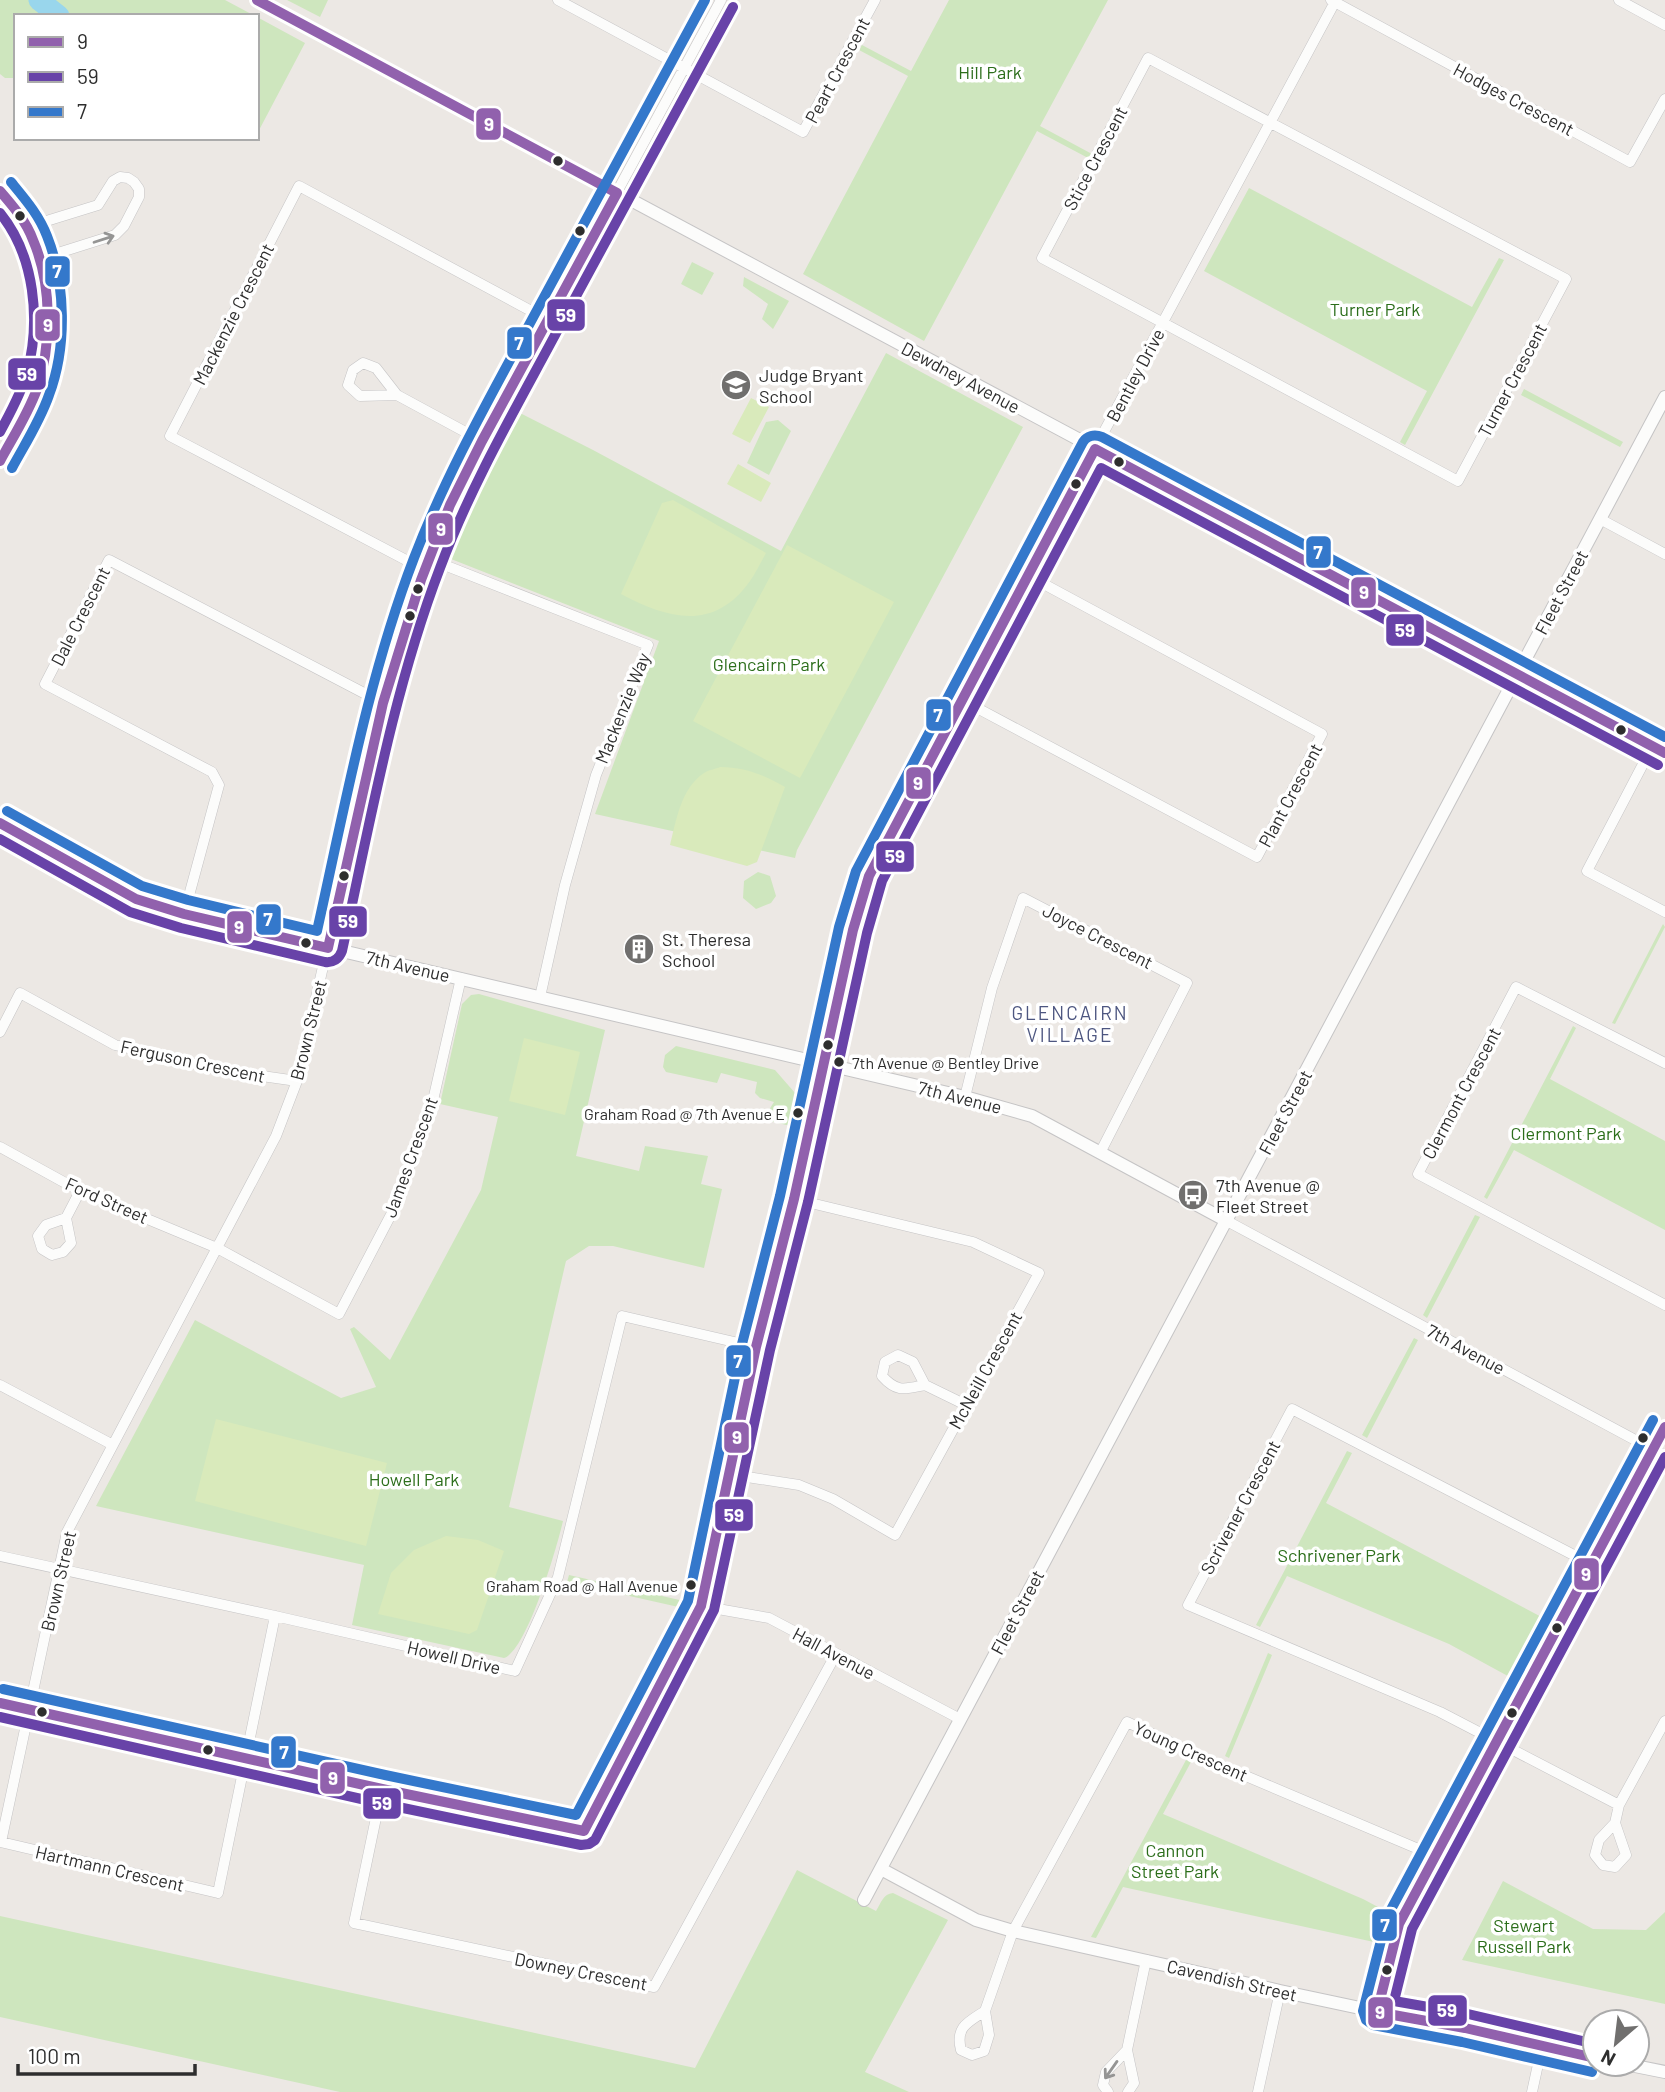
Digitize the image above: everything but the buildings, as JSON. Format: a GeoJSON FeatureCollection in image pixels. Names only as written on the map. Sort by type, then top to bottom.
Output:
{"type":"FeatureCollection","features":[{"type":"Feature","properties":{"kind":"street","name":"Dewdney Avenue"},"geometry":{"type":"LineString","coordinates":[[257,0],[1665,753]]}},
{"type":"Feature","properties":{"kind":"street","name":"Brown Street"},"geometry":{"type":"LineString","coordinates":[[29,1709],[66,1532],[276,1136],[297,1081],[383,704],[425,570],[450,505],[721,0]]}},
{"type":"Feature","properties":{"kind":"street","name":"Peart Crescent"},"geometry":{"type":"LineString","coordinates":[[684,68],[803,132],[874,0]]}},
{"type":"Feature","properties":{"kind":"street"},"geometry":{"type":"LineString","coordinates":[[1619,0],[1665,24]]}},
{"type":"Feature","properties":{"kind":"street"},"geometry":{"type":"LineString","coordinates":[[561,1],[684,68]]}},
{"type":"Feature","properties":{"kind":"street","name":"Hodges Crescent"},"geometry":{"type":"LineString","coordinates":[[1334,1],[1630,162],[1665,99]]}},
{"type":"Feature","properties":{"kind":"street","name":"Bentley Drive"},"geometry":{"type":"LineString","coordinates":[[382,1789],[584,1830],[701,1606],[755,1347],[794,1199],[853,930],[869,877],[1334,1]]}},
{"type":"Feature","properties":{"kind":"street","name":"Stice Crescent"},"geometry":{"type":"LineString","coordinates":[[1163,323],[1042,258],[1148,58],[1270,121]]}},
{"type":"Feature","properties":{"kind":"street","name":"Turner Crescent"},"geometry":{"type":"LineString","coordinates":[[1163,323],[1458,481],[1566,279],[1270,121]]}},
{"type":"Feature","properties":{"kind":"street"},"geometry":{"type":"LineString","coordinates":[[27,227],[98,205],[114,181],[121,177],[134,182],[139,189],[139,197],[124,226],[115,236],[39,259]]}},
{"type":"Feature","properties":{"kind":"street","name":"Mackenzie Crescent"},"geometry":{"type":"LineString","coordinates":[[425,570],[170,436],[299,186],[548,320]]}},
{"type":"Feature","properties":{"kind":"street"},"geometry":{"type":"LineString","coordinates":[[0,191],[27,227],[39,259],[46,302],[47,343],[40,379],[0,461]]}},
{"type":"Feature","properties":{"kind":"street"},"geometry":{"type":"LineString","coordinates":[[397,395],[360,396],[348,385],[353,370],[363,363],[376,368],[397,395],[482,441]]}},
{"type":"Feature","properties":{"kind":"street","name":"Fleet Street"},"geometry":{"type":"LineString","coordinates":[[864,1900],[1665,397]]}},
{"type":"Feature","properties":{"kind":"street"},"geometry":{"type":"LineString","coordinates":[[1600,519],[1665,554]]}},
{"type":"Feature","properties":{"kind":"street","name":"Mackenzie Way"},"geometry":{"type":"LineString","coordinates":[[429,559],[648,645],[596,775],[565,885],[540,997]]}},
{"type":"Feature","properties":{"kind":"street","name":"Dale Crescent"},"geometry":{"type":"LineString","coordinates":[[184,914],[219,785],[212,772],[44,684],[109,560],[383,704]]}},
{"type":"Feature","properties":{"kind":"street","name":"Plant Crescent"},"geometry":{"type":"LineString","coordinates":[[962,700],[1257,857],[1322,734],[1027,575]]}},
{"type":"Feature","properties":{"kind":"street"},"geometry":{"type":"LineString","coordinates":[[1652,747],[1587,871],[1665,912]]}},
{"type":"Feature","properties":{"kind":"street","name":"7th Avenue"},"geometry":{"type":"LineString","coordinates":[[0,823],[136,899],[184,914],[965,1097],[1032,1116],[1665,1456]]}},
{"type":"Feature","properties":{"kind":"street","name":"Joyce Crescent"},"geometry":{"type":"LineString","coordinates":[[965,1097],[992,988],[1023,898],[1187,983],[1100,1153]]}},
{"type":"Feature","properties":{"kind":"street","name":"James Crescent"},"geometry":{"type":"LineString","coordinates":[[217,1248],[339,1314],[396,1205],[433,1096],[461,978]]}},
{"type":"Feature","properties":{"kind":"street","name":"Clermont Crescent"},"geometry":{"type":"LineString","coordinates":[[1665,1063],[1516,987],[1418,1174],[1665,1305]]}},
{"type":"Feature","properties":{"kind":"street","name":"Ferguson Crescent"},"geometry":{"type":"LineString","coordinates":[[0,1032],[20,993],[115,1045],[219,1070],[297,1081]]}},
{"type":"Feature","properties":{"kind":"street","name":"Ford Street"},"geometry":{"type":"LineString","coordinates":[[0,1147],[80,1191],[217,1248]]}},
{"type":"Feature","properties":{"kind":"street"},"geometry":{"type":"LineString","coordinates":[[66,1218],[80,1191]]}},
{"type":"Feature","properties":{"kind":"street","name":"McNeill Crescent"},"geometry":{"type":"LineString","coordinates":[[727,1474],[799,1485],[833,1499],[895,1535],[1040,1273],[973,1242],[794,1199]]}},
{"type":"Feature","properties":{"kind":"street","name":"Howell Drive"},"geometry":{"type":"LineString","coordinates":[[0,1556],[515,1671],[558,1577],[622,1317],[755,1347]]}},
{"type":"Feature","properties":{"kind":"street"},"geometry":{"type":"LineString","coordinates":[[0,1385],[113,1445]]}},
{"type":"Feature","properties":{"kind":"street"},"geometry":{"type":"LineString","coordinates":[[925,1385],[965,1405]]}},
{"type":"Feature","properties":{"kind":"street","name":"Scrivener Crescent"},"geometry":{"type":"LineString","coordinates":[[1497,1742],[1440,1712],[1188,1605],[1292,1409],[1591,1564]]}},
{"type":"Feature","properties":{"kind":"street"},"geometry":{"type":"LineString","coordinates":[[1377,2011],[1395,1933],[1665,1427]]}},
{"type":"Feature","properties":{"kind":"street","name":"Hall Avenue"},"geometry":{"type":"LineString","coordinates":[[701,1606],[769,1618],[960,1719]]}},
{"type":"Feature","properties":{"kind":"street"},"geometry":{"type":"LineString","coordinates":[[244,1757],[275,1616]]}},
{"type":"Feature","properties":{"kind":"street","name":"Downey Crescent"},"geometry":{"type":"LineString","coordinates":[[382,1789],[354,1923],[654,1987],[836,1654]]}},
{"type":"Feature","properties":{"kind":"street"},"geometry":{"type":"LineString","coordinates":[[0,1703],[382,1789]]}},
{"type":"Feature","properties":{"kind":"street","name":"Hartmann Crescent"},"geometry":{"type":"LineString","coordinates":[[29,1709],[1,1842],[218,1893],[244,1757]]}},
{"type":"Feature","properties":{"kind":"street"},"geometry":{"type":"LineString","coordinates":[[1615,1823],[1619,1805],[1665,1721]]}},
{"type":"Feature","properties":{"kind":"street","name":"Young Crescent"},"geometry":{"type":"LineString","coordinates":[[1013,1931],[1127,1722],[1208,1760],[1435,1856]]}},
{"type":"Feature","properties":{"kind":"street"},"geometry":{"type":"LineString","coordinates":[[1497,1742],[1619,1805]]}},
{"type":"Feature","properties":{"kind":"street","name":"Cavendish Street"},"geometry":{"type":"LineString","coordinates":[[881,1869],[976,1920],[1013,1931],[1581,2055]]}},
{"type":"Feature","properties":{"kind":"street"},"geometry":{"type":"LineString","coordinates":[[985,2011],[1013,1931]]}},
{"type":"Feature","properties":{"kind":"street"},"geometry":{"type":"LineString","coordinates":[[1128,2092],[1134,2083],[1127,2050],[1146,1961]]}},
{"type":"Feature","properties":{"kind":"street"},"geometry":{"type":"LineString","coordinates":[[1258,2092],[1280,1991]]}},
{"type":"Feature","properties":{"kind":"street"},"geometry":{"type":"LineString","coordinates":[[1532,2092],[1542,2046]]}},
{"type":"Feature","properties":{"kind":"street"},"geometry":{"type":"LineString","coordinates":[[1108,2092],[1103,2085],[1106,2072],[1127,2050]]}},
{"type":"Feature","properties":{"kind":"green space"},"geometry":{"type":"Polygon","coordinates":[[[0,0],[225,0],[251,14],[14,14],[14,78],[5,78],[0,74],[0,0]]]}},
{"type":"Feature","properties":{"kind":"green space"},"geometry":{"type":"Polygon","coordinates":[[[287,0],[328,0],[320,17],[287,0]]]}},
{"type":"Feature","properties":{"kind":"green space","name":"Hill Park"},"geometry":{"type":"Polygon","coordinates":[[[949,0],[1108,0],[1040,126],[1092,154],[1090,159],[1037,131],[924,341],[803,274],[908,76],[859,50],[862,45],[911,71],[949,0]]]}},
{"type":"Feature","properties":{"kind":"green space"},"geometry":{"type":"Polygon","coordinates":[[[259,18],[305,43],[259,130],[259,18]]]}},
{"type":"Feature","properties":{"kind":"green space","name":"Turner Park"},"geometry":{"type":"Polygon","coordinates":[[[1249,188],[1472,307],[1499,258],[1504,260],[1405,445],[1400,442],[1427,391],[1204,271],[1249,188]]]}},
{"type":"Feature","properties":{"kind":"green space"},"geometry":{"type":"Polygon","coordinates":[[[692,262],[714,273],[702,295],[681,284],[692,262]]]}},
{"type":"Feature","properties":{"kind":"green space"},"geometry":{"type":"Polygon","coordinates":[[[744,277],[789,301],[773,329],[762,319],[768,304],[743,286],[744,277]]]}},
{"type":"Feature","properties":{"kind":"green space","name":"Glencairn Park"},"geometry":{"type":"Polygon","coordinates":[[[886,353],[1023,427],[795,858],[595,814],[659,641],[446,557],[463,513],[518,412],[781,551],[886,353]]]}},
{"type":"Feature","properties":{"kind":"green space"},"geometry":{"type":"Polygon","coordinates":[[[1524,389],[1623,442],[1620,447],[1521,395],[1524,389]]]}},
{"type":"Feature","properties":{"kind":"green space"},"geometry":{"type":"Polygon","coordinates":[[[751,398],[769,407],[750,443],[732,434],[751,398]]]}},
{"type":"Feature","properties":{"kind":"green space"},"geometry":{"type":"Polygon","coordinates":[[[778,420],[791,431],[769,475],[747,463],[766,422],[778,420]]]}},
{"type":"Feature","properties":{"kind":"green space"},"geometry":{"type":"Polygon","coordinates":[[[738,464],[771,483],[761,502],[727,484],[738,464]]]}},
{"type":"Feature","properties":{"kind":"green space"},"geometry":{"type":"Polygon","coordinates":[[[673,500],[766,553],[750,581],[736,597],[721,608],[706,614],[690,616],[656,610],[621,594],[662,503],[673,500]]]}},
{"type":"Feature","properties":{"kind":"green space"},"geometry":{"type":"Polygon","coordinates":[[[787,545],[894,602],[800,778],[693,721],[787,545]]]}},
{"type":"Feature","properties":{"kind":"green space"},"geometry":{"type":"Polygon","coordinates":[[[720,767],[754,772],[785,787],[757,862],[747,866],[670,845],[677,816],[690,787],[704,773],[720,767]]]}},
{"type":"Feature","properties":{"kind":"green space"},"geometry":{"type":"Polygon","coordinates":[[[758,872],[770,876],[776,896],[771,903],[756,909],[743,898],[744,881],[758,872]]]}},
{"type":"Feature","properties":{"kind":"green space"},"geometry":{"type":"Polygon","coordinates":[[[1663,924],[1665,927],[1615,1024],[1612,1023],[1663,924]]]}},
{"type":"Feature","properties":{"kind":"green space","name":"Howell Park"},"geometry":{"type":"Polygon","coordinates":[[[479,994],[605,1030],[576,1156],[639,1171],[645,1146],[708,1156],[701,1184],[722,1189],[704,1268],[613,1246],[589,1246],[566,1261],[509,1507],[563,1521],[548,1574],[531,1618],[513,1651],[504,1658],[352,1625],[364,1565],[96,1506],[195,1320],[341,1398],[376,1387],[350,1329],[354,1327],[390,1360],[481,1190],[498,1117],[440,1104],[462,1004],[471,995],[479,994]]]}},
{"type":"Feature","properties":{"kind":"green space","name":"Clermont Park"},"geometry":{"type":"Polygon","coordinates":[[[1573,1026],[1576,1028],[1550,1079],[1665,1141],[1665,1230],[1514,1150],[1487,1199],[1484,1197],[1573,1026]]]}},
{"type":"Feature","properties":{"kind":"green space"},"geometry":{"type":"Polygon","coordinates":[[[524,1038],[580,1052],[565,1115],[509,1101],[524,1038]]]}},
{"type":"Feature","properties":{"kind":"green space"},"geometry":{"type":"Polygon","coordinates":[[[676,1046],[775,1070],[802,1101],[795,1127],[752,1117],[753,1112],[769,1110],[774,1102],[760,1098],[755,1093],[757,1082],[721,1073],[717,1083],[666,1072],[663,1067],[665,1055],[676,1046]]]}},
{"type":"Feature","properties":{"kind":"green space"},"geometry":{"type":"Polygon","coordinates":[[[1475,1215],[1480,1217],[1427,1318],[1423,1315],[1475,1215]]]}},
{"type":"Feature","properties":{"kind":"green space"},"geometry":{"type":"Polygon","coordinates":[[[1414,1338],[1418,1340],[1367,1438],[1362,1435],[1414,1338]]]}},
{"type":"Feature","properties":{"kind":"green space"},"geometry":{"type":"Polygon","coordinates":[[[216,1419],[387,1463],[366,1546],[195,1501],[216,1419]]]}},
{"type":"Feature","properties":{"kind":"green space","name":"Schrivener Park"},"geometry":{"type":"Polygon","coordinates":[[[1347,1451],[1352,1453],[1326,1503],[1549,1621],[1517,1681],[1449,1644],[1287,1576],[1260,1627],[1256,1625],[1347,1451]]]}},
{"type":"Feature","properties":{"kind":"green space"},"geometry":{"type":"Polygon","coordinates":[[[446,1536],[478,1540],[504,1551],[477,1630],[469,1634],[378,1614],[391,1573],[414,1550],[446,1536]]]}},
{"type":"Feature","properties":{"kind":"green space"},"geometry":{"type":"Polygon","coordinates":[[[569,1575],[684,1601],[683,1608],[567,1582],[569,1575]]]}},
{"type":"Feature","properties":{"kind":"green space"},"geometry":{"type":"Polygon","coordinates":[[[1268,1653],[1272,1655],[1229,1758],[1225,1756],[1268,1653]]]}},
{"type":"Feature","properties":{"kind":"green space","name":"Cannon Street Park"},"geometry":{"type":"Polygon","coordinates":[[[1186,1760],[1191,1762],[1163,1814],[1363,1899],[1393,1915],[1383,1944],[1123,1887],[1096,1938],[1091,1937],[1186,1760]]]}},
{"type":"Feature","properties":{"kind":"green space"},"geometry":{"type":"Polygon","coordinates":[[[797,1870],[876,1911],[885,1897],[893,1893],[948,1920],[865,2072],[909,2092],[340,2092],[0,2017],[0,1916],[695,2068],[797,1870]]]}},
{"type":"Feature","properties":{"kind":"green space","name":"Stewart Russell Park"},"geometry":{"type":"Polygon","coordinates":[[[1503,1881],[1593,1929],[1646,1930],[1665,1912],[1665,2004],[1462,1960],[1503,1881]]]}},
{"type":"Feature","properties":{"kind":"waterway"},"geometry":{"type":"LineString","coordinates":[[39,0],[56,14]]}},
{"type":"Feature","properties":{"kind":"transit line","name":"9"},"geometry":{"type":"LineString","coordinates":[[0,823],[136,899],[184,914],[328,948],[383,703],[421,580],[450,505],[482,441],[617,193],[257,0]]}},
{"type":"Feature","properties":{"kind":"transit line","name":"7"},"geometry":{"type":"LineString","coordinates":[[7,811],[142,886],[188,900],[317,931],[370,696],[398,603],[427,526],[487,402],[705,0]]}},
{"type":"Feature","properties":{"kind":"transit line","name":"59"},"geometry":{"type":"LineString","coordinates":[[0,839],[130,912],[181,928],[325,962],[333,961],[339,956],[396,709],[423,615],[453,536],[513,413],[733,7]]}},
{"type":"Feature","properties":{"kind":"transit line","name":"7"},"geometry":{"type":"LineString","coordinates":[[11,182],[44,228],[58,274],[62,316],[59,357],[49,395],[12,468]]}},
{"type":"Feature","properties":{"kind":"transit line","name":"9"},"geometry":{"type":"LineString","coordinates":[[0,191],[23,220],[33,240],[44,276],[48,314],[45,353],[37,389],[0,461]]}},
{"type":"Feature","properties":{"kind":"transit line","name":"59"},"geometry":{"type":"LineString","coordinates":[[0,213],[12,230],[28,269],[34,311],[34,332],[27,373],[0,432]]}},
{"type":"Feature","properties":{"kind":"transit line","name":"7"},"geometry":{"type":"LineString","coordinates":[[3,1689],[576,1815],[688,1601],[742,1344],[780,1196],[839,927],[856,871],[1083,442],[1089,437],[1102,437],[1665,737]]}},
{"type":"Feature","properties":{"kind":"transit line","name":"9"},"geometry":{"type":"LineString","coordinates":[[0,1703],[382,1789],[584,1831],[701,1606],[756,1347],[794,1199],[853,930],[869,876],[1095,449],[1665,753]]}},
{"type":"Feature","properties":{"kind":"transit line","name":"59"},"geometry":{"type":"LineString","coordinates":[[0,1717],[379,1803],[581,1845],[595,1840],[714,1610],[770,1350],[808,1202],[867,933],[882,881],[1101,468],[1658,765]]}},
{"type":"Feature","properties":{"kind":"transit line","name":"7"},"geometry":{"type":"LineString","coordinates":[[1581,2069],[1373,2025],[1366,2020],[1363,2011],[1387,1917],[1653,1420]]}},
{"type":"Feature","properties":{"kind":"transit line","name":"9"},"geometry":{"type":"LineString","coordinates":[[1581,2055],[1465,2028],[1377,2012],[1399,1924],[1665,1427]]}},
{"type":"Feature","properties":{"kind":"transit line","name":"59"},"geometry":{"type":"LineString","coordinates":[[1581,2041],[1468,2014],[1394,2001],[1412,1929],[1665,1457]]}},
{"type":"Feature","properties":{"kind":"place","name":"Judge Bryant School"},"geometry":{"type":"Point","coordinates":[736,385]}},
{"type":"Feature","properties":{"kind":"place","name":"St. Theresa School"},"geometry":{"type":"Point","coordinates":[639,949]}},
{"type":"Feature","properties":{"kind":"place","name":"7th Avenue @ Bentley Drive"},"geometry":{"type":"Point","coordinates":[839,1062]}},
{"type":"Feature","properties":{"kind":"place","name":"Graham Road @ 7th Avenue E"},"geometry":{"type":"Point","coordinates":[798,1113]}},
{"type":"Feature","properties":{"kind":"place","name":"7th Avenue @ Fleet Street"},"geometry":{"type":"Point","coordinates":[1193,1195]}},
{"type":"Feature","properties":{"kind":"place","name":"Graham Road @ Hall Avenue"},"geometry":{"type":"Point","coordinates":[691,1585]}},
{"type":"Feature","properties":{"kind":"district","name":"GLENCAIRN VILLAGE"},"geometry":{"type":"Point","coordinates":[1070,1023]}}]}
